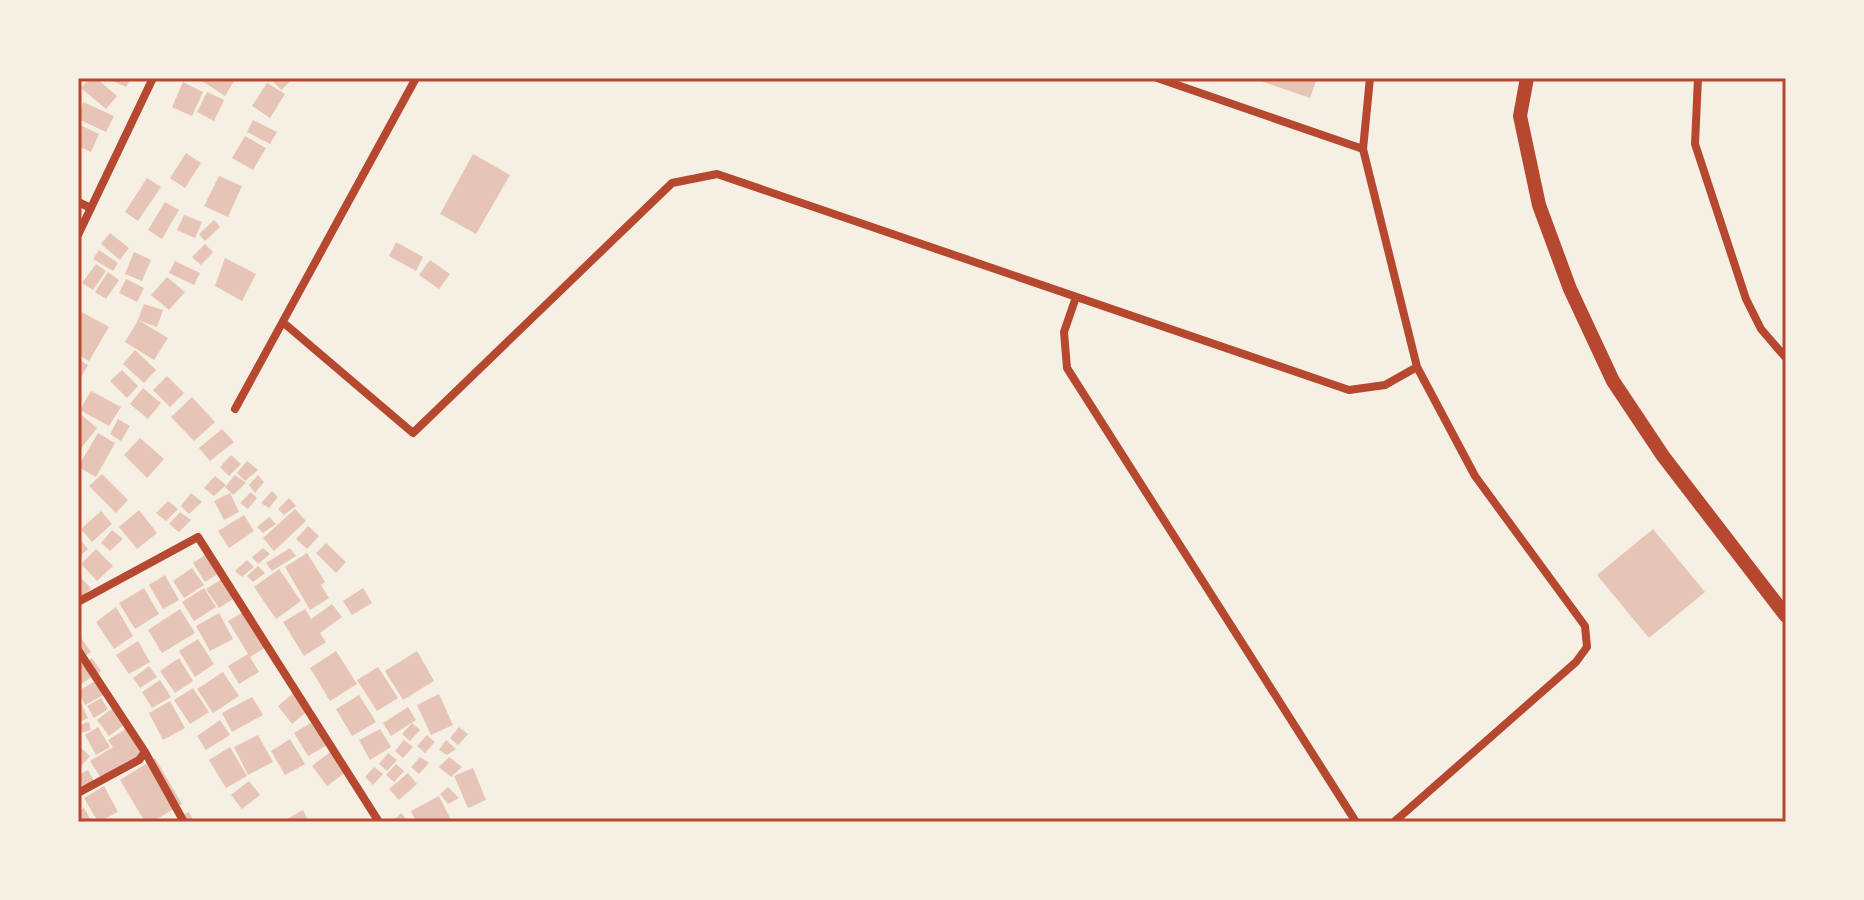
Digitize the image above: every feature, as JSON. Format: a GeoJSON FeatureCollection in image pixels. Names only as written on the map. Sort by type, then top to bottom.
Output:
{"type":"FeatureCollection","features":[{"type":"Feature","properties":{"kind":"street"},"geometry":{"type":"LineString","coordinates":[[78,235],[153,78]]}},
{"type":"Feature","properties":{"kind":"street"},"geometry":{"type":"LineString","coordinates":[[235,409],[285,324],[416,78]]}},
{"type":"Feature","properties":{"kind":"street"},"geometry":{"type":"LineString","coordinates":[[1157,78],[1363,149]]}},
{"type":"Feature","properties":{"kind":"street"},"geometry":{"type":"LineString","coordinates":[[1370,78],[1363,149],[1417,367],[1475,476],[1585,626],[1587,647],[1576,662],[1394,822]]}},
{"type":"Feature","properties":{"kind":"street"},"geometry":{"type":"LineString","coordinates":[[1527,78],[1520,116],[1539,205],[1570,289],[1613,381],[1663,456],[1786,616]]}},
{"type":"Feature","properties":{"kind":"street"},"geometry":{"type":"LineString","coordinates":[[1698,78],[1695,144],[1746,299],[1761,329],[1786,358]]}},
{"type":"Feature","properties":{"kind":"street"},"geometry":{"type":"LineString","coordinates":[[285,324],[413,433],[672,183],[717,174],[1349,390],[1385,385],[1417,367]]}},
{"type":"Feature","properties":{"kind":"street"},"geometry":{"type":"LineString","coordinates":[[78,202],[91,208]]}},
{"type":"Feature","properties":{"kind":"street"},"geometry":{"type":"LineString","coordinates":[[1076,297],[1064,332],[1067,368],[1356,822]]}},
{"type":"Feature","properties":{"kind":"street"},"geometry":{"type":"LineString","coordinates":[[78,602],[198,537],[379,822]]}},
{"type":"Feature","properties":{"kind":"street"},"geometry":{"type":"LineString","coordinates":[[78,650],[145,752],[184,822]]}},
{"type":"Feature","properties":{"kind":"street"},"geometry":{"type":"LineString","coordinates":[[78,793],[139,760],[145,752]]}},
{"type":"Feature","properties":{"kind":"building"},"geometry":{"type":"Polygon","coordinates":[[[90,78],[96,78],[117,96],[106,109],[81,88],[90,78]]]}},
{"type":"Feature","properties":{"kind":"building"},"geometry":{"type":"Polygon","coordinates":[[[106,78],[131,78],[126,87],[106,78]]]}},
{"type":"Feature","properties":{"kind":"building"},"geometry":{"type":"Polygon","coordinates":[[[203,78],[236,78],[225,96],[202,81],[203,78]]]}},
{"type":"Feature","properties":{"kind":"building"},"geometry":{"type":"Polygon","coordinates":[[[270,78],[294,78],[281,90],[270,78]]]}},
{"type":"Feature","properties":{"kind":"building"},"geometry":{"type":"Polygon","coordinates":[[[1252,78],[1317,78],[1310,98],[1252,78]]]}},
{"type":"Feature","properties":{"kind":"building"},"geometry":{"type":"Polygon","coordinates":[[[183,82],[203,92],[192,116],[172,107],[183,82]]]}},
{"type":"Feature","properties":{"kind":"building"},"geometry":{"type":"Polygon","coordinates":[[[267,83],[285,94],[270,118],[252,106],[267,83]]]}},
{"type":"Feature","properties":{"kind":"building"},"geometry":{"type":"Polygon","coordinates":[[[207,92],[224,100],[214,121],[197,112],[207,92]]]}},
{"type":"Feature","properties":{"kind":"building"},"geometry":{"type":"Polygon","coordinates":[[[83,102],[114,116],[106,132],[78,119],[83,102]]]}},
{"type":"Feature","properties":{"kind":"building"},"geometry":{"type":"Polygon","coordinates":[[[253,120],[277,132],[270,144],[247,132],[253,120]]]}},
{"type":"Feature","properties":{"kind":"building"},"geometry":{"type":"Polygon","coordinates":[[[78,124],[99,134],[91,152],[78,146],[78,124]]]}},
{"type":"Feature","properties":{"kind":"building"},"geometry":{"type":"Polygon","coordinates":[[[245,136],[266,148],[253,170],[232,158],[245,136]]]}},
{"type":"Feature","properties":{"kind":"building"},"geometry":{"type":"Polygon","coordinates":[[[186,153],[201,163],[185,188],[170,178],[186,153]]]}},
{"type":"Feature","properties":{"kind":"building"},"geometry":{"type":"Polygon","coordinates":[[[473,154],[510,175],[476,234],[440,214],[473,154]]]}},
{"type":"Feature","properties":{"kind":"building"},"geometry":{"type":"Polygon","coordinates":[[[219,176],[242,186],[228,217],[204,206],[219,176]]]}},
{"type":"Feature","properties":{"kind":"building"},"geometry":{"type":"Polygon","coordinates":[[[147,178],[161,187],[138,221],[125,212],[147,178]]]}},
{"type":"Feature","properties":{"kind":"building"},"geometry":{"type":"Polygon","coordinates":[[[165,202],[179,210],[162,239],[148,230],[165,202]]]}},
{"type":"Feature","properties":{"kind":"building"},"geometry":{"type":"Polygon","coordinates":[[[184,215],[202,222],[195,238],[177,230],[184,215]]]}},
{"type":"Feature","properties":{"kind":"building"},"geometry":{"type":"Polygon","coordinates":[[[214,220],[220,227],[205,241],[199,234],[214,220]]]}},
{"type":"Feature","properties":{"kind":"building"},"geometry":{"type":"Polygon","coordinates":[[[110,233],[129,248],[120,260],[101,244],[110,233]]]}},
{"type":"Feature","properties":{"kind":"building"},"geometry":{"type":"Polygon","coordinates":[[[396,242],[423,257],[416,271],[389,256],[396,242]]]}},
{"type":"Feature","properties":{"kind":"building"},"geometry":{"type":"Polygon","coordinates":[[[205,244],[213,252],[201,265],[192,257],[205,244]]]}},
{"type":"Feature","properties":{"kind":"building"},"geometry":{"type":"Polygon","coordinates":[[[99,250],[118,263],[113,271],[93,259],[99,250]]]}},
{"type":"Feature","properties":{"kind":"building"},"geometry":{"type":"Polygon","coordinates":[[[134,252],[151,260],[142,281],[125,274],[134,252]]]}},
{"type":"Feature","properties":{"kind":"building"},"geometry":{"type":"Polygon","coordinates":[[[225,258],[256,274],[242,301],[215,286],[225,258]]]}},
{"type":"Feature","properties":{"kind":"building"},"geometry":{"type":"Polygon","coordinates":[[[430,260],[450,274],[439,289],[419,275],[430,260]]]}},
{"type":"Feature","properties":{"kind":"building"},"geometry":{"type":"Polygon","coordinates":[[[175,261],[200,273],[194,285],[169,273],[175,261]]]}},
{"type":"Feature","properties":{"kind":"building"},"geometry":{"type":"Polygon","coordinates":[[[96,264],[106,271],[93,290],[82,283],[96,264]]]}},
{"type":"Feature","properties":{"kind":"building"},"geometry":{"type":"Polygon","coordinates":[[[108,272],[119,280],[106,299],[95,292],[108,272]]]}},
{"type":"Feature","properties":{"kind":"building"},"geometry":{"type":"Polygon","coordinates":[[[167,277],[185,292],[169,310],[151,295],[167,277]]]}},
{"type":"Feature","properties":{"kind":"building"},"geometry":{"type":"Polygon","coordinates":[[[126,279],[144,288],[137,302],[119,293],[126,279]]]}},
{"type":"Feature","properties":{"kind":"building"},"geometry":{"type":"Polygon","coordinates":[[[144,304],[163,310],[157,327],[138,320],[144,304]]]}},
{"type":"Feature","properties":{"kind":"building"},"geometry":{"type":"Polygon","coordinates":[[[78,310],[109,327],[89,361],[78,355],[78,310]]]}},
{"type":"Feature","properties":{"kind":"building"},"geometry":{"type":"Polygon","coordinates":[[[138,320],[168,338],[154,360],[125,342],[138,320]]]}},
{"type":"Feature","properties":{"kind":"building"},"geometry":{"type":"Polygon","coordinates":[[[135,350],[156,370],[144,383],[123,364],[135,350]]]}},
{"type":"Feature","properties":{"kind":"building"},"geometry":{"type":"Polygon","coordinates":[[[78,359],[88,365],[78,382],[78,359]]]}},
{"type":"Feature","properties":{"kind":"building"},"geometry":{"type":"Polygon","coordinates":[[[122,370],[138,386],[127,398],[110,381],[122,370]]]}},
{"type":"Feature","properties":{"kind":"building"},"geometry":{"type":"Polygon","coordinates":[[[167,376],[184,393],[170,407],[153,390],[167,376]]]}},
{"type":"Feature","properties":{"kind":"building"},"geometry":{"type":"Polygon","coordinates":[[[143,388],[161,403],[148,419],[130,404],[143,388]]]}},
{"type":"Feature","properties":{"kind":"building"},"geometry":{"type":"Polygon","coordinates":[[[91,391],[121,407],[109,426],[80,410],[91,391]]]}},
{"type":"Feature","properties":{"kind":"building"},"geometry":{"type":"Polygon","coordinates":[[[192,397],[215,422],[194,441],[171,417],[192,397]]]}},
{"type":"Feature","properties":{"kind":"building"},"geometry":{"type":"Polygon","coordinates":[[[78,412],[97,428],[78,452],[78,412]]]}},
{"type":"Feature","properties":{"kind":"building"},"geometry":{"type":"Polygon","coordinates":[[[118,419],[130,426],[121,441],[110,434],[118,419]]]}},
{"type":"Feature","properties":{"kind":"building"},"geometry":{"type":"Polygon","coordinates":[[[222,429],[234,442],[210,461],[199,448],[222,429]]]}},
{"type":"Feature","properties":{"kind":"building"},"geometry":{"type":"Polygon","coordinates":[[[98,433],[115,443],[96,477],[78,467],[98,433]]]}},
{"type":"Feature","properties":{"kind":"building"},"geometry":{"type":"Polygon","coordinates":[[[140,438],[164,459],[147,478],[124,455],[140,438]]]}},
{"type":"Feature","properties":{"kind":"building"},"geometry":{"type":"Polygon","coordinates":[[[231,455],[241,464],[229,476],[220,467],[231,455]]]}},
{"type":"Feature","properties":{"kind":"building"},"geometry":{"type":"Polygon","coordinates":[[[247,461],[258,470],[245,481],[237,473],[247,461]]]}},
{"type":"Feature","properties":{"kind":"building"},"geometry":{"type":"Polygon","coordinates":[[[102,474],[128,500],[116,513],[89,486],[102,474]]]}},
{"type":"Feature","properties":{"kind":"building"},"geometry":{"type":"Polygon","coordinates":[[[235,475],[246,483],[233,495],[225,487],[235,475]]]}},
{"type":"Feature","properties":{"kind":"building"},"geometry":{"type":"Polygon","coordinates":[[[258,475],[264,482],[255,493],[249,485],[258,475]]]}},
{"type":"Feature","properties":{"kind":"building"},"geometry":{"type":"Polygon","coordinates":[[[215,476],[226,485],[214,496],[204,488],[215,476]]]}},
{"type":"Feature","properties":{"kind":"building"},"geometry":{"type":"Polygon","coordinates":[[[272,491],[278,497],[269,508],[261,503],[272,491]]]}},
{"type":"Feature","properties":{"kind":"building"},"geometry":{"type":"Polygon","coordinates":[[[251,492],[257,498],[248,509],[240,503],[251,492]]]}},
{"type":"Feature","properties":{"kind":"building"},"geometry":{"type":"Polygon","coordinates":[[[191,493],[202,502],[189,514],[181,506],[191,493]]]}},
{"type":"Feature","properties":{"kind":"building"},"geometry":{"type":"Polygon","coordinates":[[[230,493],[239,512],[224,520],[214,501],[230,493]]]}},
{"type":"Feature","properties":{"kind":"building"},"geometry":{"type":"Polygon","coordinates":[[[289,498],[296,506],[284,515],[278,509],[289,498]]]}},
{"type":"Feature","properties":{"kind":"building"},"geometry":{"type":"Polygon","coordinates":[[[168,501],[178,509],[166,521],[156,513],[168,501]]]}},
{"type":"Feature","properties":{"kind":"building"},"geometry":{"type":"Polygon","coordinates":[[[295,509],[306,521],[274,551],[263,538],[295,509]]]}},
{"type":"Feature","properties":{"kind":"building"},"geometry":{"type":"Polygon","coordinates":[[[139,510],[157,533],[137,549],[119,527],[139,510]]]}},
{"type":"Feature","properties":{"kind":"building"},"geometry":{"type":"Polygon","coordinates":[[[101,511],[112,524],[92,542],[81,529],[101,511]]]}},
{"type":"Feature","properties":{"kind":"building"},"geometry":{"type":"Polygon","coordinates":[[[180,512],[191,520],[179,532],[169,524],[180,512]]]}},
{"type":"Feature","properties":{"kind":"building"},"geometry":{"type":"Polygon","coordinates":[[[244,515],[254,531],[229,548],[218,531],[244,515]]]}},
{"type":"Feature","properties":{"kind":"building"},"geometry":{"type":"Polygon","coordinates":[[[269,517],[276,524],[263,533],[257,527],[269,517]]]}},
{"type":"Feature","properties":{"kind":"building"},"geometry":{"type":"Polygon","coordinates":[[[308,526],[319,536],[307,549],[296,539],[308,526]]]}},
{"type":"Feature","properties":{"kind":"building"},"geometry":{"type":"Polygon","coordinates":[[[1653,529],[1705,592],[1649,638],[1597,575],[1653,529]]]}},
{"type":"Feature","properties":{"kind":"building"},"geometry":{"type":"Polygon","coordinates":[[[112,530],[123,539],[110,551],[101,543],[112,530]]]}},
{"type":"Feature","properties":{"kind":"building"},"geometry":{"type":"Polygon","coordinates":[[[78,537],[88,549],[78,558],[78,537]]]}},
{"type":"Feature","properties":{"kind":"building"},"geometry":{"type":"Polygon","coordinates":[[[326,543],[346,562],[336,573],[316,553],[326,543]]]}},
{"type":"Feature","properties":{"kind":"building"},"geometry":{"type":"Polygon","coordinates":[[[263,548],[270,554],[258,564],[252,557],[263,548]]]}},
{"type":"Feature","properties":{"kind":"building"},"geometry":{"type":"Polygon","coordinates":[[[290,548],[296,556],[272,571],[266,563],[290,548]]]}},
{"type":"Feature","properties":{"kind":"building"},"geometry":{"type":"Polygon","coordinates":[[[96,549],[113,566],[97,581],[81,564],[96,549]]]}},
{"type":"Feature","properties":{"kind":"building"},"geometry":{"type":"Polygon","coordinates":[[[211,551],[224,570],[205,582],[193,563],[211,551]]]}},
{"type":"Feature","properties":{"kind":"building"},"geometry":{"type":"Polygon","coordinates":[[[307,553],[325,582],[321,585],[329,598],[310,610],[285,567],[307,553]]]}},
{"type":"Feature","properties":{"kind":"building"},"geometry":{"type":"Polygon","coordinates":[[[247,560],[254,567],[242,577],[235,571],[247,560]]]}},
{"type":"Feature","properties":{"kind":"building"},"geometry":{"type":"Polygon","coordinates":[[[258,566],[265,573],[253,582],[247,576],[258,566]]]}},
{"type":"Feature","properties":{"kind":"building"},"geometry":{"type":"Polygon","coordinates":[[[192,568],[204,585],[184,598],[173,581],[192,568]]]}},
{"type":"Feature","properties":{"kind":"building"},"geometry":{"type":"Polygon","coordinates":[[[279,569],[301,601],[276,619],[254,587],[279,569]]]}},
{"type":"Feature","properties":{"kind":"building"},"geometry":{"type":"Polygon","coordinates":[[[78,575],[91,588],[78,601],[78,575]]]}},
{"type":"Feature","properties":{"kind":"building"},"geometry":{"type":"Polygon","coordinates":[[[165,575],[179,600],[163,609],[149,585],[165,575]]]}},
{"type":"Feature","properties":{"kind":"building"},"geometry":{"type":"Polygon","coordinates":[[[225,577],[238,596],[219,608],[206,589],[225,577]]]}},
{"type":"Feature","properties":{"kind":"building"},"geometry":{"type":"Polygon","coordinates":[[[144,588],[159,614],[135,629],[119,603],[144,588]]]}},
{"type":"Feature","properties":{"kind":"building"},"geometry":{"type":"Polygon","coordinates":[[[204,588],[216,607],[194,621],[182,602],[204,588]]]}},
{"type":"Feature","properties":{"kind":"building"},"geometry":{"type":"Polygon","coordinates":[[[363,588],[372,603],[352,615],[343,601],[363,588]]]}},
{"type":"Feature","properties":{"kind":"building"},"geometry":{"type":"Polygon","coordinates":[[[332,604],[342,617],[320,633],[326,642],[304,656],[283,622],[305,609],[311,619],[332,604]]]}},
{"type":"Feature","properties":{"kind":"building"},"geometry":{"type":"Polygon","coordinates":[[[116,607],[133,636],[114,649],[96,622],[116,607]]]}},
{"type":"Feature","properties":{"kind":"building"},"geometry":{"type":"Polygon","coordinates":[[[180,609],[195,633],[162,653],[148,630],[180,609]]]}},
{"type":"Feature","properties":{"kind":"building"},"geometry":{"type":"Polygon","coordinates":[[[247,610],[269,645],[250,657],[259,672],[239,684],[228,666],[248,654],[228,621],[247,610]]]}},
{"type":"Feature","properties":{"kind":"building"},"geometry":{"type":"Polygon","coordinates":[[[219,613],[233,639],[210,651],[196,626],[219,613]]]}},
{"type":"Feature","properties":{"kind":"building"},"geometry":{"type":"Polygon","coordinates":[[[78,634],[91,652],[78,661],[78,634]]]}},
{"type":"Feature","properties":{"kind":"building"},"geometry":{"type":"Polygon","coordinates":[[[198,639],[214,664],[195,677],[179,651],[198,639]]]}},
{"type":"Feature","properties":{"kind":"building"},"geometry":{"type":"Polygon","coordinates":[[[138,641],[150,662],[129,674],[116,655],[138,641]]]}},
{"type":"Feature","properties":{"kind":"building"},"geometry":{"type":"Polygon","coordinates":[[[336,651],[357,684],[330,701],[310,668],[336,651]]]}},
{"type":"Feature","properties":{"kind":"building"},"geometry":{"type":"Polygon","coordinates":[[[417,651],[434,681],[403,700],[385,671],[417,651]]]}},
{"type":"Feature","properties":{"kind":"building"},"geometry":{"type":"Polygon","coordinates":[[[92,658],[101,671],[78,686],[78,667],[92,658]]]}},
{"type":"Feature","properties":{"kind":"building"},"geometry":{"type":"Polygon","coordinates":[[[179,658],[193,681],[175,693],[160,671],[179,658]]]}},
{"type":"Feature","properties":{"kind":"building"},"geometry":{"type":"Polygon","coordinates":[[[149,666],[157,677],[140,688],[133,678],[149,666]]]}},
{"type":"Feature","properties":{"kind":"building"},"geometry":{"type":"Polygon","coordinates":[[[378,667],[398,698],[377,711],[357,680],[378,667]]]}},
{"type":"Feature","properties":{"kind":"building"},"geometry":{"type":"Polygon","coordinates":[[[223,672],[239,696],[213,713],[197,689],[223,672]]]}},
{"type":"Feature","properties":{"kind":"building"},"geometry":{"type":"Polygon","coordinates":[[[99,679],[107,693],[85,705],[78,691],[99,679]]]}},
{"type":"Feature","properties":{"kind":"building"},"geometry":{"type":"Polygon","coordinates":[[[160,680],[171,697],[152,708],[142,692],[160,680]]]}},
{"type":"Feature","properties":{"kind":"building"},"geometry":{"type":"Polygon","coordinates":[[[193,688],[209,712],[190,724],[174,700],[193,688]]]}},
{"type":"Feature","properties":{"kind":"building"},"geometry":{"type":"Polygon","coordinates":[[[296,691],[311,708],[292,724],[278,706],[296,691]]]}},
{"type":"Feature","properties":{"kind":"building"},"geometry":{"type":"Polygon","coordinates":[[[439,694],[453,725],[431,735],[417,705],[439,694]]]}},
{"type":"Feature","properties":{"kind":"building"},"geometry":{"type":"Polygon","coordinates":[[[359,695],[376,722],[352,736],[336,709],[359,695]]]}},
{"type":"Feature","properties":{"kind":"building"},"geometry":{"type":"Polygon","coordinates":[[[78,697],[88,718],[78,723],[78,697]]]}},
{"type":"Feature","properties":{"kind":"building"},"geometry":{"type":"Polygon","coordinates":[[[252,697],[263,715],[232,732],[222,713],[252,697]]]}},
{"type":"Feature","properties":{"kind":"building"},"geometry":{"type":"Polygon","coordinates":[[[101,698],[108,709],[94,718],[87,706],[101,698]]]}},
{"type":"Feature","properties":{"kind":"building"},"geometry":{"type":"Polygon","coordinates":[[[170,701],[185,728],[163,740],[149,713],[170,701]]]}},
{"type":"Feature","properties":{"kind":"building"},"geometry":{"type":"Polygon","coordinates":[[[114,707],[125,724],[109,736],[97,720],[114,707]]]}},
{"type":"Feature","properties":{"kind":"building"},"geometry":{"type":"Polygon","coordinates":[[[408,707],[416,720],[391,736],[383,723],[408,707]]]}},
{"type":"Feature","properties":{"kind":"building"},"geometry":{"type":"Polygon","coordinates":[[[317,719],[331,743],[308,756],[294,733],[317,719]]]}},
{"type":"Feature","properties":{"kind":"building"},"geometry":{"type":"Polygon","coordinates":[[[220,720],[230,735],[206,750],[197,736],[220,720]]]}},
{"type":"Feature","properties":{"kind":"building"},"geometry":{"type":"Polygon","coordinates":[[[89,722],[91,730],[78,734],[78,725],[89,722]]]}},
{"type":"Feature","properties":{"kind":"building"},"geometry":{"type":"Polygon","coordinates":[[[412,723],[420,730],[410,741],[402,734],[412,723]]]}},
{"type":"Feature","properties":{"kind":"building"},"geometry":{"type":"Polygon","coordinates":[[[130,726],[148,752],[101,778],[90,761],[113,747],[108,740],[130,726]]]}},
{"type":"Feature","properties":{"kind":"building"},"geometry":{"type":"Polygon","coordinates":[[[98,727],[110,747],[96,755],[85,735],[98,727]]]}},
{"type":"Feature","properties":{"kind":"building"},"geometry":{"type":"Polygon","coordinates":[[[459,727],[468,734],[458,745],[450,738],[459,727]]]}},
{"type":"Feature","properties":{"kind":"building"},"geometry":{"type":"Polygon","coordinates":[[[380,729],[391,747],[370,760],[359,740],[380,729]]]}},
{"type":"Feature","properties":{"kind":"building"},"geometry":{"type":"Polygon","coordinates":[[[258,735],[273,762],[248,775],[234,747],[258,735]]]}},
{"type":"Feature","properties":{"kind":"building"},"geometry":{"type":"Polygon","coordinates":[[[427,735],[435,742],[425,753],[417,746],[427,735]]]}},
{"type":"Feature","properties":{"kind":"building"},"geometry":{"type":"Polygon","coordinates":[[[290,739],[305,764],[285,775],[271,751],[290,739]]]}},
{"type":"Feature","properties":{"kind":"building"},"geometry":{"type":"Polygon","coordinates":[[[404,740],[413,747],[403,758],[395,751],[404,740]]]}},
{"type":"Feature","properties":{"kind":"building"},"geometry":{"type":"Polygon","coordinates":[[[446,740],[456,749],[447,755],[439,750],[446,740]]]}},
{"type":"Feature","properties":{"kind":"building"},"geometry":{"type":"Polygon","coordinates":[[[78,745],[90,756],[82,765],[78,762],[78,745]]]}},
{"type":"Feature","properties":{"kind":"building"},"geometry":{"type":"Polygon","coordinates":[[[230,747],[247,776],[226,788],[209,760],[230,747]]]}},
{"type":"Feature","properties":{"kind":"building"},"geometry":{"type":"Polygon","coordinates":[[[334,749],[349,770],[327,786],[312,766],[334,749]]]}},
{"type":"Feature","properties":{"kind":"building"},"geometry":{"type":"Polygon","coordinates":[[[388,753],[397,760],[387,771],[379,764],[388,753]]]}},
{"type":"Feature","properties":{"kind":"building"},"geometry":{"type":"Polygon","coordinates":[[[420,757],[429,763],[419,774],[411,767],[420,757]]]}},
{"type":"Feature","properties":{"kind":"building"},"geometry":{"type":"Polygon","coordinates":[[[449,757],[462,767],[451,777],[439,767],[449,757]]]}},
{"type":"Feature","properties":{"kind":"building"},"geometry":{"type":"Polygon","coordinates":[[[155,758],[182,804],[152,822],[145,822],[120,780],[155,758]]]}},
{"type":"Feature","properties":{"kind":"building"},"geometry":{"type":"Polygon","coordinates":[[[396,764],[404,771],[394,782],[386,775],[396,764]]]}},
{"type":"Feature","properties":{"kind":"building"},"geometry":{"type":"Polygon","coordinates":[[[374,767],[383,774],[373,785],[365,777],[374,767]]]}},
{"type":"Feature","properties":{"kind":"building"},"geometry":{"type":"Polygon","coordinates":[[[473,768],[486,800],[468,808],[454,776],[473,768]]]}},
{"type":"Feature","properties":{"kind":"building"},"geometry":{"type":"Polygon","coordinates":[[[88,770],[95,783],[84,788],[78,775],[88,770]]]}},
{"type":"Feature","properties":{"kind":"building"},"geometry":{"type":"Polygon","coordinates":[[[408,773],[417,784],[399,800],[389,789],[408,773]]]}},
{"type":"Feature","properties":{"kind":"building"},"geometry":{"type":"Polygon","coordinates":[[[249,781],[260,795],[242,809],[231,795],[249,781]]]}},
{"type":"Feature","properties":{"kind":"building"},"geometry":{"type":"Polygon","coordinates":[[[104,786],[118,812],[98,822],[84,798],[104,786]]]}},
{"type":"Feature","properties":{"kind":"building"},"geometry":{"type":"Polygon","coordinates":[[[448,787],[459,798],[448,804],[440,794],[448,787]]]}},
{"type":"Feature","properties":{"kind":"building"},"geometry":{"type":"Polygon","coordinates":[[[439,796],[452,822],[416,822],[411,811],[439,796]]]}},
{"type":"Feature","properties":{"kind":"building"},"geometry":{"type":"Polygon","coordinates":[[[84,808],[92,822],[78,822],[78,811],[84,808]]]}},
{"type":"Feature","properties":{"kind":"building"},"geometry":{"type":"Polygon","coordinates":[[[303,810],[309,822],[282,822],[303,810]]]}},
{"type":"Feature","properties":{"kind":"building"},"geometry":{"type":"Polygon","coordinates":[[[189,812],[194,822],[170,822],[189,812]]]}},
{"type":"Feature","properties":{"kind":"building"},"geometry":{"type":"Polygon","coordinates":[[[401,813],[409,822],[392,822],[401,813]]]}}]}
